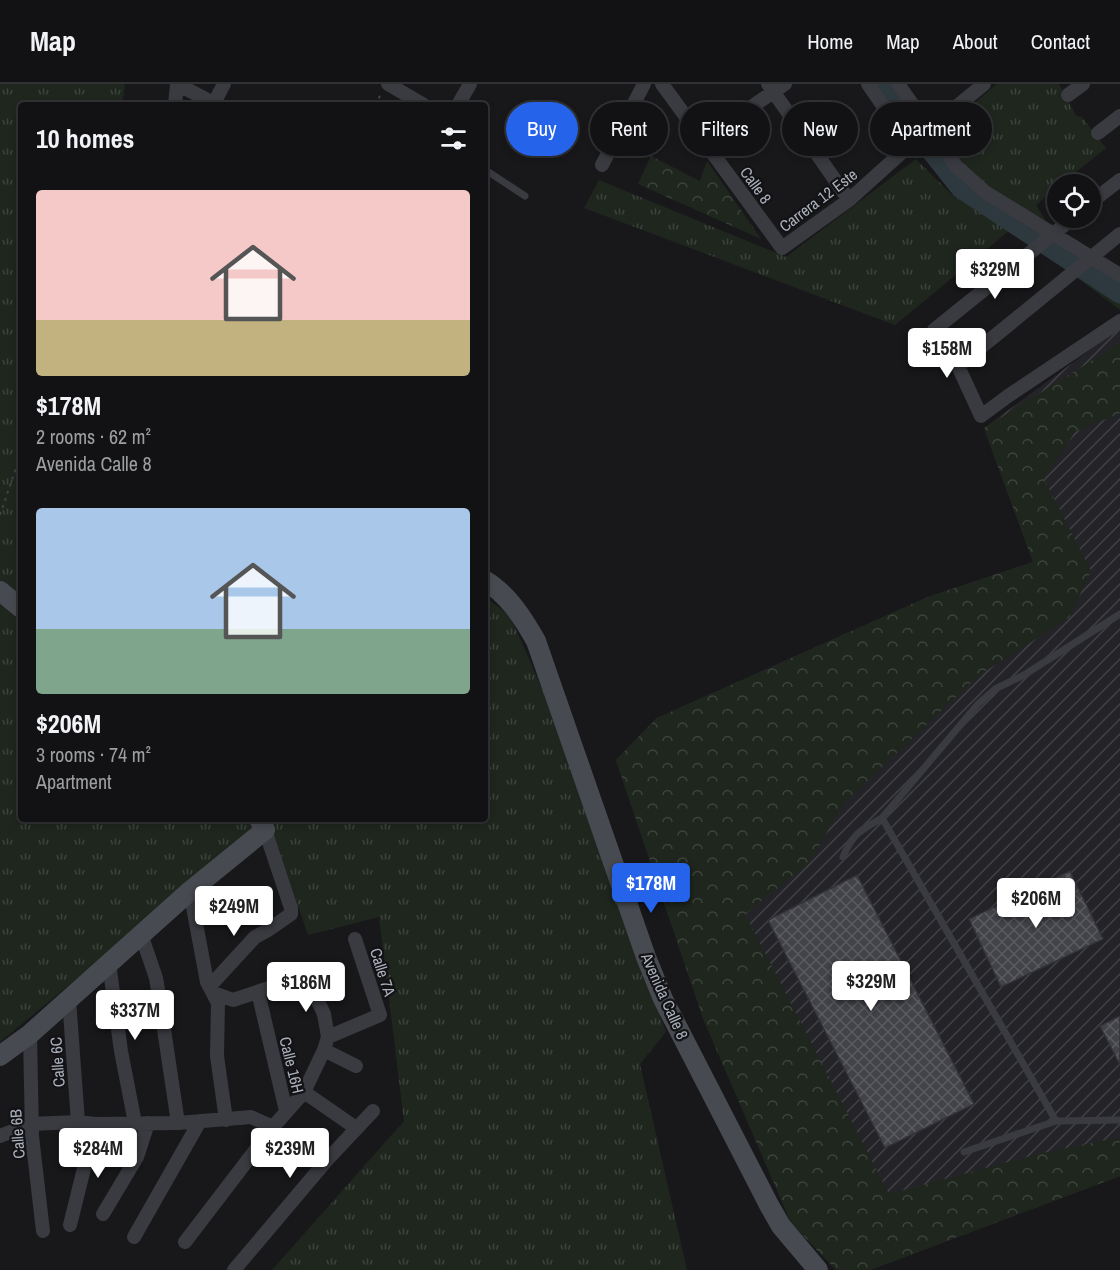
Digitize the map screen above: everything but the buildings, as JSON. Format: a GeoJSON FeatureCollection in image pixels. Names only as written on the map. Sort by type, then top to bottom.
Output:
{"type":"FeatureCollection","features":[{"type":"Feature","properties":{"kind":"main road","name":"Avenida Calle 8"},"geometry":{"type":"LineString","coordinates":[[488,582],[511,602],[536,641],[646,957],[663,999],[781,1226],[818,1270]]}},
{"type":"Feature","properties":{"kind":"main road"},"geometry":{"type":"LineString","coordinates":[[0,591],[18,606]]}},
{"type":"Feature","properties":{"kind":"main road"},"geometry":{"type":"LineString","coordinates":[[0,1056],[30,1034],[262,825]]}},
{"type":"Feature","properties":{"kind":"street"},"geometry":{"type":"LineString","coordinates":[[175,102],[177,84],[211,102]]}},
{"type":"Feature","properties":{"kind":"street"},"geometry":{"type":"LineString","coordinates":[[216,102],[224,84]]}},
{"type":"Feature","properties":{"kind":"street"},"geometry":{"type":"LineString","coordinates":[[388,84],[419,102]]}},
{"type":"Feature","properties":{"kind":"street"},"geometry":{"type":"LineString","coordinates":[[460,102],[470,84]]}},
{"type":"Feature","properties":{"kind":"street"},"geometry":{"type":"LineString","coordinates":[[602,165],[644,84]]}},
{"type":"Feature","properties":{"kind":"street","name":"Calle 8"},"geometry":{"type":"LineString","coordinates":[[662,84],[680,109]]}},
{"type":"Feature","properties":{"kind":"street"},"geometry":{"type":"LineString","coordinates":[[868,84],[882,102]]}},
{"type":"Feature","properties":{"kind":"street"},"geometry":{"type":"LineString","coordinates":[[898,84],[910,102]]}},
{"type":"Feature","properties":{"kind":"street","name":"Carrera 12 Este"},"geometry":{"type":"LineString","coordinates":[[962,102],[984,84]]}},
{"type":"Feature","properties":{"kind":"street"},"geometry":{"type":"LineString","coordinates":[[1068,95],[1083,84]]}},
{"type":"Feature","properties":{"kind":"street"},"geometry":{"type":"LineString","coordinates":[[755,102],[776,87],[849,200]]}},
{"type":"Feature","properties":{"kind":"street"},"geometry":{"type":"LineString","coordinates":[[1098,133],[1120,116]]}},
{"type":"Feature","properties":{"kind":"street","name":"Calle 8"},"geometry":{"type":"LineString","coordinates":[[715,156],[782,248]]}},
{"type":"Feature","properties":{"kind":"street","name":"Carrera 12 Este"},"geometry":{"type":"LineString","coordinates":[[782,248],[849,200],[898,156]]}},
{"type":"Feature","properties":{"kind":"street"},"geometry":{"type":"LineString","coordinates":[[948,156],[985,192],[1088,260],[1120,275]]}},
{"type":"Feature","properties":{"kind":"street"},"geometry":{"type":"LineString","coordinates":[[1101,195],[1120,180]]}},
{"type":"Feature","properties":{"kind":"street"},"geometry":{"type":"LineString","coordinates":[[1060,228],[934,330],[958,366],[981,416],[1120,321]]}},
{"type":"Feature","properties":{"kind":"street"},"geometry":{"type":"LineString","coordinates":[[958,366],[1120,234]]}},
{"type":"Feature","properties":{"kind":"street"},"geometry":{"type":"LineString","coordinates":[[212,989],[255,937],[286,920],[291,914],[291,908],[262,825]]}},
{"type":"Feature","properties":{"kind":"street"},"geometry":{"type":"LineString","coordinates":[[190,891],[207,982],[218,1003],[217,1056],[226,1120]]}},
{"type":"Feature","properties":{"kind":"street"},"geometry":{"type":"LineString","coordinates":[[141,934],[159,996],[178,1124]]}},
{"type":"Feature","properties":{"kind":"street","name":"Calle 7A"},"geometry":{"type":"LineString","coordinates":[[326,1044],[380,1015],[355,939]]}},
{"type":"Feature","properties":{"kind":"street"},"geometry":{"type":"LineString","coordinates":[[103,1214],[137,1157],[141,1123],[121,1051],[109,963]]}},
{"type":"Feature","properties":{"kind":"street"},"geometry":{"type":"LineString","coordinates":[[185,1242],[273,1127],[304,1092],[326,1044],[324,1014],[309,982],[287,982],[233,1000],[212,989]]}},
{"type":"Feature","properties":{"kind":"street","name":"Calle 16H"},"geometry":{"type":"LineString","coordinates":[[258,992],[286,1111]]}},
{"type":"Feature","properties":{"kind":"street","name":"Calle 6C"},"geometry":{"type":"LineString","coordinates":[[69,999],[78,1122]]}},
{"type":"Feature","properties":{"kind":"street","name":"Calle 6B"},"geometry":{"type":"LineString","coordinates":[[30,1034],[32,1124],[44,1232]]}},
{"type":"Feature","properties":{"kind":"street"},"geometry":{"type":"LineString","coordinates":[[326,1044],[356,1066]]}},
{"type":"Feature","properties":{"kind":"street"},"geometry":{"type":"LineString","coordinates":[[304,1092],[356,1128]]}},
{"type":"Feature","properties":{"kind":"street"},"geometry":{"type":"LineString","coordinates":[[234,1270],[327,1160],[373,1111]]}},
{"type":"Feature","properties":{"kind":"street"},"geometry":{"type":"LineString","coordinates":[[0,1136],[32,1124],[78,1122],[178,1124],[251,1117],[273,1127]]}},
{"type":"Feature","properties":{"kind":"street"},"geometry":{"type":"LineString","coordinates":[[134,1237],[200,1121]]}},
{"type":"Feature","properties":{"kind":"street"},"geometry":{"type":"LineString","coordinates":[[70,1226],[95,1124]]}},
{"type":"Feature","properties":{"kind":"lane"},"geometry":{"type":"LineString","coordinates":[[488,172],[525,196]]}},
{"type":"Feature","properties":{"kind":"lane"},"geometry":{"type":"LineString","coordinates":[[843,857],[850,840],[858,831],[882,818],[978,704],[995,689],[1024,675],[1120,614]]}},
{"type":"Feature","properties":{"kind":"lane"},"geometry":{"type":"LineString","coordinates":[[882,818],[1056,1121]]}},
{"type":"Feature","properties":{"kind":"lane"},"geometry":{"type":"LineString","coordinates":[[964,1152],[1056,1121],[1120,1120]]}},
{"type":"Feature","properties":{"kind":"path"},"geometry":{"type":"LineString","coordinates":[[0,515],[18,462]]}},
{"type":"Feature","properties":{"kind":"shaded area"},"geometry":{"type":"Polygon","coordinates":[[[1120,328],[1120,1176],[870,1270],[836,1270],[704,1021],[616,760],[657,718],[928,597],[1033,562],[984,428],[1120,328]]]}},
{"type":"Feature","properties":{"kind":"green space"},"geometry":{"type":"Polygon","coordinates":[[[0,84],[125,84],[122,102],[18,102],[18,822],[260,822],[265,830],[275,822],[488,822],[488,599],[510,616],[564,738],[666,1032],[640,1064],[687,1270],[272,1270],[404,1121],[379,917],[308,935],[275,838],[257,830],[0,1042],[0,84]]]}},
{"type":"Feature","properties":{"kind":"green space"},"geometry":{"type":"Polygon","coordinates":[[[871,84],[891,84],[903,102],[884,102],[871,84]]]}},
{"type":"Feature","properties":{"kind":"green space"},"geometry":{"type":"Polygon","coordinates":[[[997,84],[1059,84],[1076,116],[1082,117],[1106,148],[1074,174],[1047,174],[1047,196],[1036,205],[1046,221],[986,187],[955,156],[992,156],[992,102],[976,102],[997,84]]]}},
{"type":"Feature","properties":{"kind":"green space"},"geometry":{"type":"Polygon","coordinates":[[[651,156],[700,181],[707,161],[761,239],[638,184],[651,156]]]}},
{"type":"Feature","properties":{"kind":"green space"},"geometry":{"type":"Polygon","coordinates":[[[924,156],[947,156],[986,197],[1090,266],[1120,283],[1120,310],[1013,229],[955,193],[924,156]]]}},
{"type":"Feature","properties":{"kind":"green space"},"geometry":{"type":"Polygon","coordinates":[[[916,159],[952,195],[1010,230],[895,325],[584,208],[599,180],[786,257],[916,159]]]}},
{"type":"Feature","properties":{"kind":"green space"},"geometry":{"type":"Polygon","coordinates":[[[1120,343],[1120,413],[1075,432],[1044,479],[1091,571],[1069,618],[978,676],[844,803],[809,863],[745,914],[889,1194],[1038,1154],[1120,1137],[1120,1176],[870,1270],[836,1270],[791,1223],[704,1021],[616,760],[657,718],[928,597],[1033,562],[984,428],[1120,343]]]}},
{"type":"Feature","properties":{"kind":"waterway"},"geometry":{"type":"LineString","coordinates":[[885,84],[931,150],[961,188],[1120,293]]}}]}
